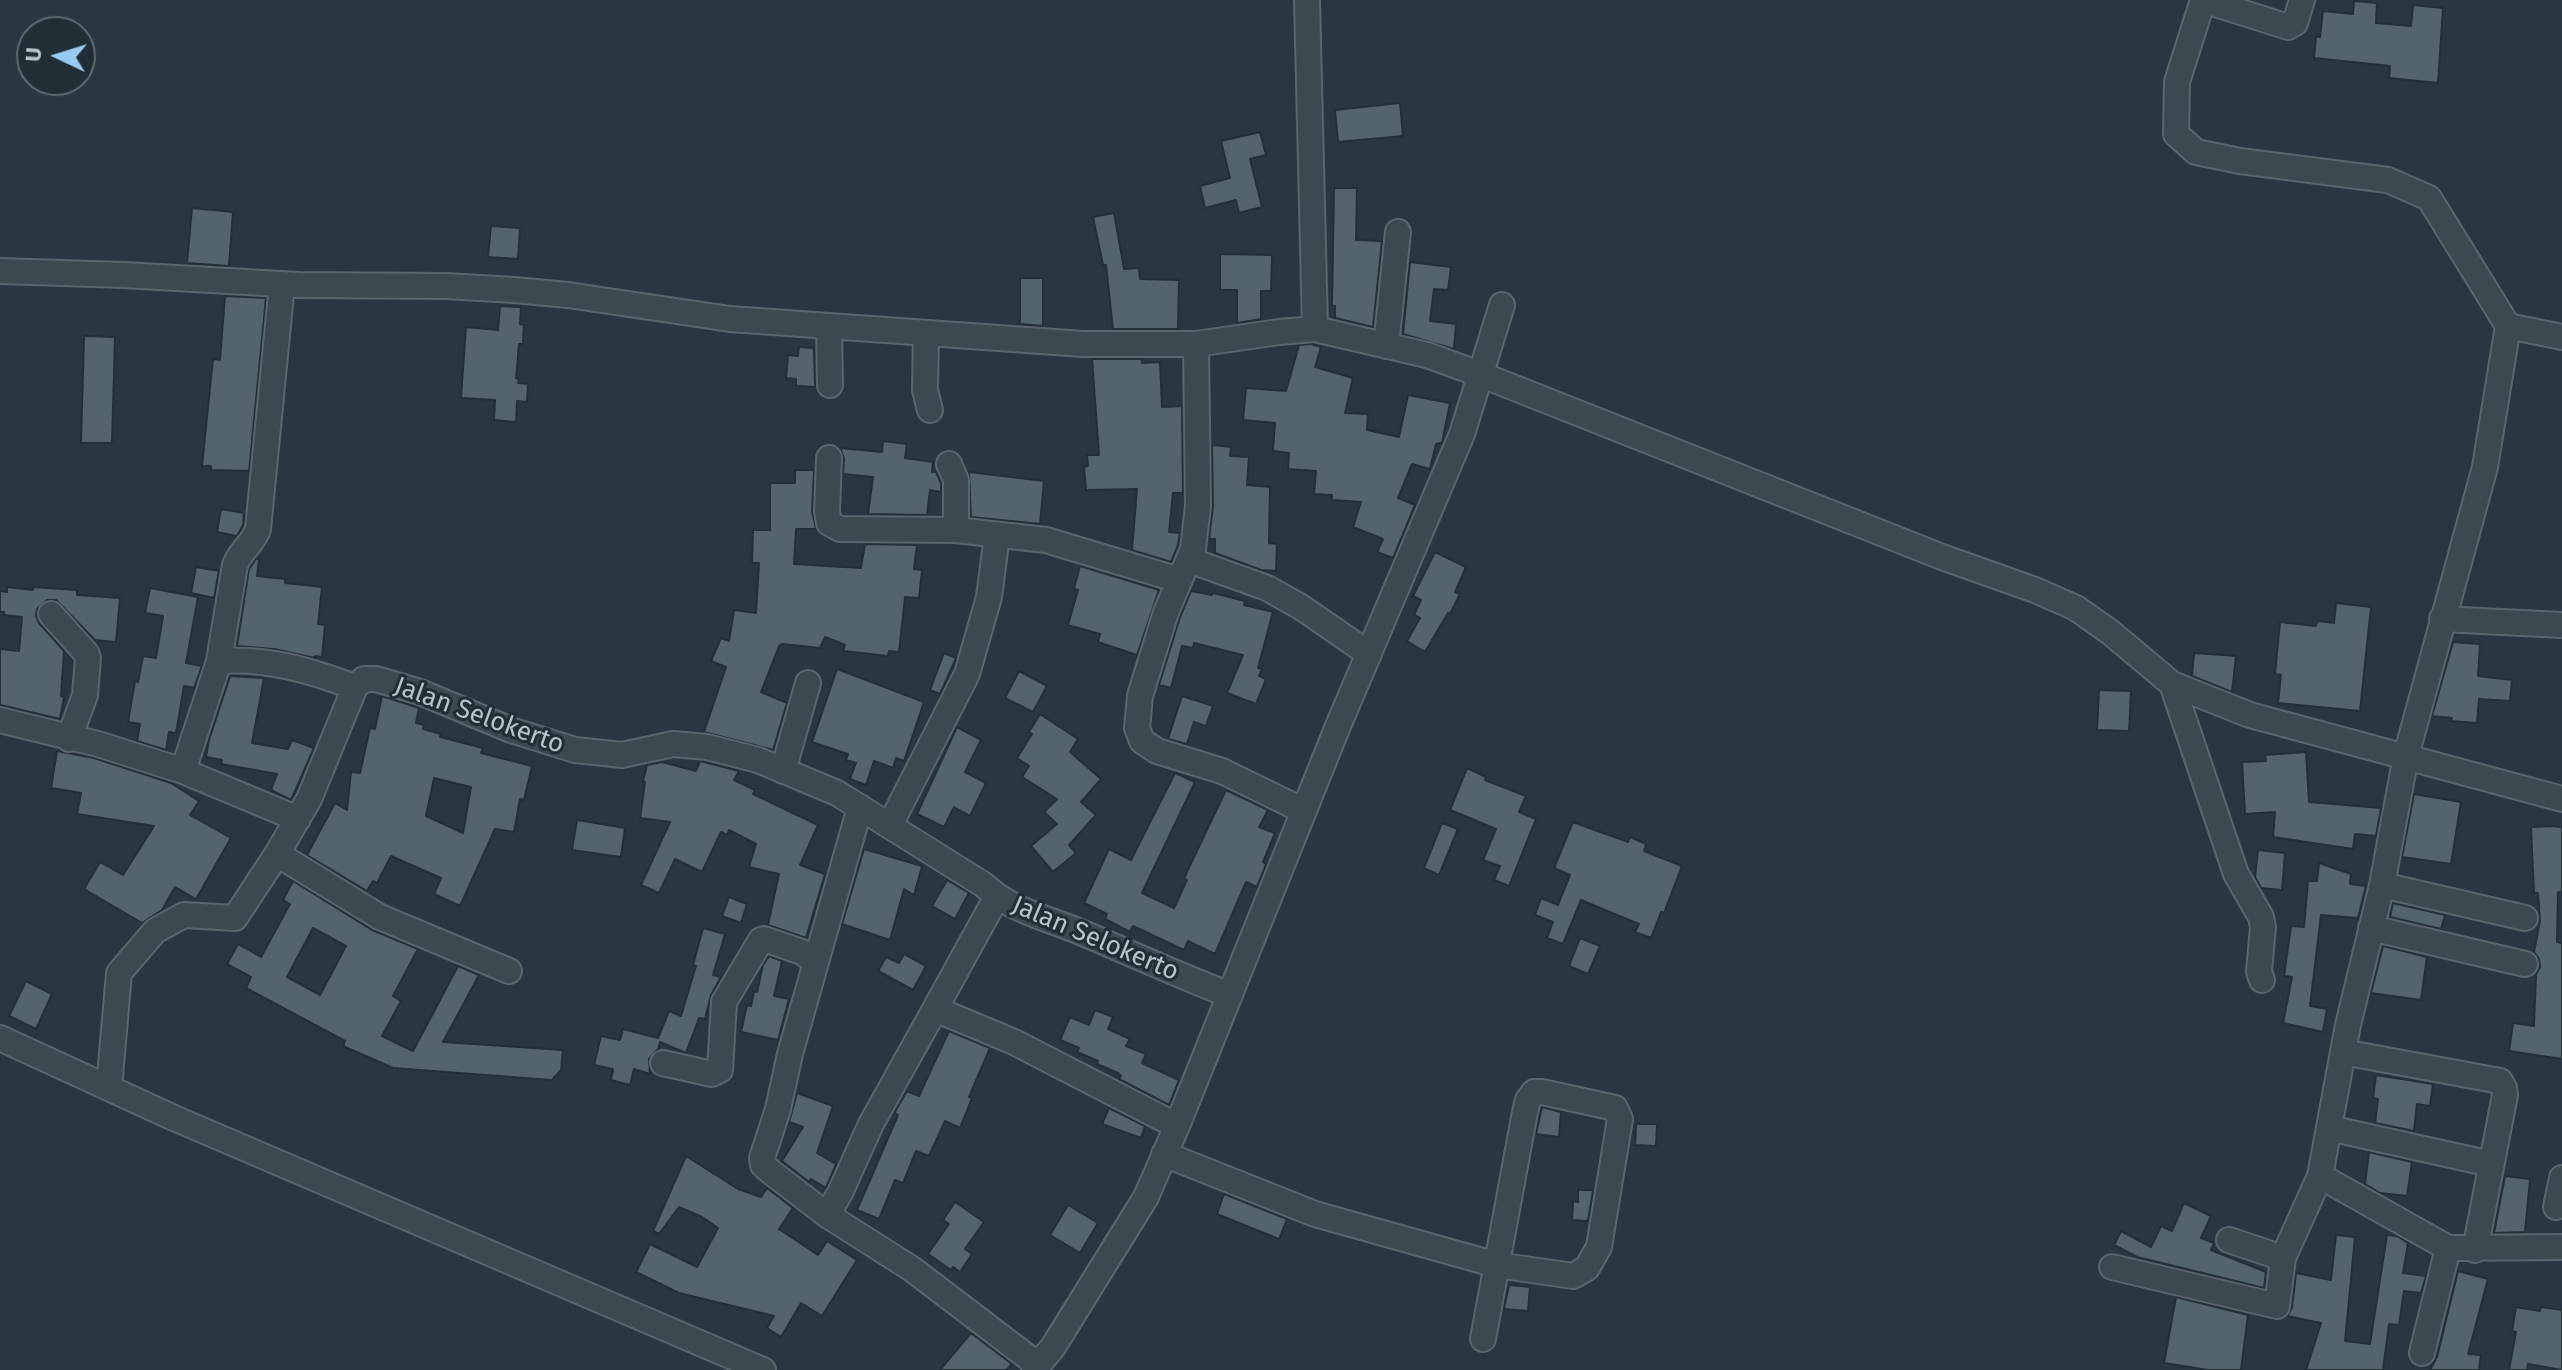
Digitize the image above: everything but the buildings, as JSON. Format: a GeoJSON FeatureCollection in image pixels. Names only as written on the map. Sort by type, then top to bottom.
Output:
{"type":"FeatureCollection","features":[{"type":"Feature","properties":{"kind":"street"},"geometry":{"type":"LineString","coordinates":[[1307,0],[1315,329]]}},
{"type":"Feature","properties":{"kind":"street"},"geometry":{"type":"LineString","coordinates":[[2112,1267],[2277,1306],[2283,1258],[2320,1176],[2406,756],[2485,467],[2508,326],[2429,198],[2388,180],[2240,161],[2196,152],[2176,134],[2177,82],[2203,0],[2288,27],[2295,23],[2302,0]]}},
{"type":"Feature","properties":{"kind":"street"},"geometry":{"type":"LineString","coordinates":[[1386,346],[1398,232]]}},
{"type":"Feature","properties":{"kind":"street"},"geometry":{"type":"LineString","coordinates":[[0,271],[282,284],[514,290],[730,319],[1083,344],[1196,344],[1315,329],[1427,355],[1942,557],[2035,590],[2076,608],[2172,684],[2250,715],[2562,799]]}},
{"type":"Feature","properties":{"kind":"street"},"geometry":{"type":"LineString","coordinates":[[183,771],[219,661],[235,565],[241,552],[256,537],[258,529],[282,284]]}},
{"type":"Feature","properties":{"kind":"street"},"geometry":{"type":"LineString","coordinates":[[860,807],[790,1054],[778,1109],[762,1158],[763,1165],[827,1215],[912,1269],[1036,1368],[1053,1347],[1146,1197],[1462,434],[1502,305]]}},
{"type":"Feature","properties":{"kind":"street"},"geometry":{"type":"LineString","coordinates":[[2508,326],[2562,337]]}},
{"type":"Feature","properties":{"kind":"street"},"geometry":{"type":"LineString","coordinates":[[829,327],[830,385]]}},
{"type":"Feature","properties":{"kind":"street"},"geometry":{"type":"LineString","coordinates":[[926,334],[925,390],[930,410]]}},
{"type":"Feature","properties":{"kind":"street"},"geometry":{"type":"LineString","coordinates":[[1196,344],[1198,506],[1184,570],[1166,612],[1140,696],[1137,728],[1142,741],[1157,751],[1222,771],[1304,811]]}},
{"type":"Feature","properties":{"kind":"street"},"geometry":{"type":"LineString","coordinates":[[829,458],[827,511],[829,523],[840,529],[956,530],[1046,540],[1267,588],[1301,607],[1369,654]]}},
{"type":"Feature","properties":{"kind":"street"},"geometry":{"type":"LineString","coordinates":[[949,464],[956,480],[956,530]]}},
{"type":"Feature","properties":{"kind":"street"},"geometry":{"type":"LineString","coordinates":[[890,825],[967,674],[989,597],[997,535]]}},
{"type":"Feature","properties":{"kind":"street"},"geometry":{"type":"LineString","coordinates":[[51,614],[87,655],[85,695],[69,739]]}},
{"type":"Feature","properties":{"kind":"street"},"geometry":{"type":"LineString","coordinates":[[2442,619],[2562,625]]}},
{"type":"Feature","properties":{"kind":"street"},"geometry":{"type":"LineString","coordinates":[[219,661],[280,663],[355,687]]}},
{"type":"Feature","properties":{"kind":"street","name":"Jalan Selokerto"},"geometry":{"type":"LineString","coordinates":[[109,1088],[119,973],[155,931],[184,915],[235,918],[309,799],[355,687],[364,679],[376,679],[420,692],[511,730],[575,750],[622,755],[673,744],[707,747],[758,760],[837,793],[984,885],[996,898],[1230,995]]}},
{"type":"Feature","properties":{"kind":"street"},"geometry":{"type":"LineString","coordinates":[[783,771],[808,683]]}},
{"type":"Feature","properties":{"kind":"street"},"geometry":{"type":"LineString","coordinates":[[2172,684],[2236,874],[2261,917],[2259,972],[2262,980]]}},
{"type":"Feature","properties":{"kind":"street"},"geometry":{"type":"LineString","coordinates":[[0,720],[98,744],[183,771],[298,819]]}},
{"type":"Feature","properties":{"kind":"street"},"geometry":{"type":"LineString","coordinates":[[277,854],[380,917],[509,971]]}},
{"type":"Feature","properties":{"kind":"street"},"geometry":{"type":"LineString","coordinates":[[2382,885],[2525,918]]}},
{"type":"Feature","properties":{"kind":"street"},"geometry":{"type":"LineString","coordinates":[[827,1215],[871,1124],[996,898]]}},
{"type":"Feature","properties":{"kind":"street"},"geometry":{"type":"LineString","coordinates":[[2371,928],[2525,964]]}},
{"type":"Feature","properties":{"kind":"street"},"geometry":{"type":"LineString","coordinates":[[663,1063],[712,1074],[720,1070],[725,999],[761,940],[802,952],[816,962]]}},
{"type":"Feature","properties":{"kind":"street"},"geometry":{"type":"LineString","coordinates":[[935,1009],[1014,1042],[1177,1126]]}},
{"type":"Feature","properties":{"kind":"street"},"geometry":{"type":"LineString","coordinates":[[0,1038],[522,1269],[763,1370]]}},
{"type":"Feature","properties":{"kind":"street"},"geometry":{"type":"LineString","coordinates":[[2343,1052],[2500,1081],[2505,1095],[2475,1250]]}},
{"type":"Feature","properties":{"kind":"street"},"geometry":{"type":"LineString","coordinates":[[1164,1154],[1315,1214],[1497,1265],[1573,1276],[1587,1268],[1599,1247],[1620,1119],[1615,1108],[1534,1092],[1528,1100],[1525,1112],[1497,1265],[1483,1339]]}},
{"type":"Feature","properties":{"kind":"street"},"geometry":{"type":"LineString","coordinates":[[2329,1128],[2491,1164]]}},
{"type":"Feature","properties":{"kind":"street"},"geometry":{"type":"LineString","coordinates":[[2320,1176],[2448,1248],[2562,1247]]}},
{"type":"Feature","properties":{"kind":"street"},"geometry":{"type":"LineString","coordinates":[[2556,1207],[2562,1178]]}},
{"type":"Feature","properties":{"kind":"street"},"geometry":{"type":"LineString","coordinates":[[2229,1240],[2283,1258]]}},
{"type":"Feature","properties":{"kind":"street"},"geometry":{"type":"LineString","coordinates":[[2422,1353],[2448,1248]]}}]}
